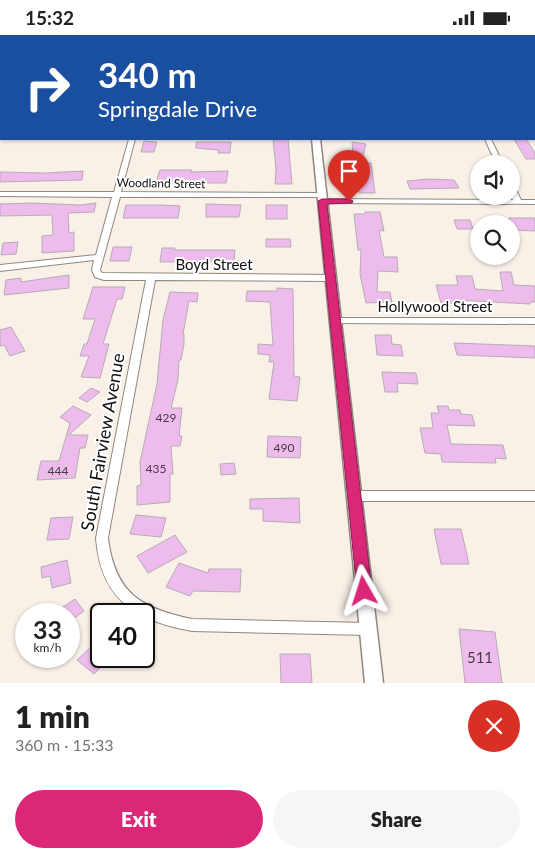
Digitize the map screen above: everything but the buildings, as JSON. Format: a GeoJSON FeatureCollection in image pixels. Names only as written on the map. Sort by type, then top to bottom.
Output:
{"type":"FeatureCollection","features":[{"type":"Feature","properties":{"kind":"street"},"geometry":{"type":"LineString","coordinates":[[0,268],[99,257],[132,140]]}},
{"type":"Feature","properties":{"kind":"street"},"geometry":{"type":"LineString","coordinates":[[316,140],[374,683]]}},
{"type":"Feature","properties":{"kind":"street"},"geometry":{"type":"LineString","coordinates":[[488,140],[496,155]]}},
{"type":"Feature","properties":{"kind":"street","name":"Woodland Street"},"geometry":{"type":"LineString","coordinates":[[0,193],[470,201]]}},
{"type":"Feature","properties":{"kind":"street","name":"Woodland Street"},"geometry":{"type":"LineString","coordinates":[[520,202],[535,202]]}},
{"type":"Feature","properties":{"kind":"street","name":"Boyd Street"},"geometry":{"type":"LineString","coordinates":[[99,257],[96,270],[97,274],[104,277],[331,278]]}},
{"type":"Feature","properties":{"kind":"street","name":"South Fairview Avenue"},"geometry":{"type":"LineString","coordinates":[[151,277],[102,538],[102,553],[113,583],[137,607],[154,616],[172,622],[192,625],[368,629]]}},
{"type":"Feature","properties":{"kind":"street","name":"Hollywood Street"},"geometry":{"type":"LineString","coordinates":[[335,321],[535,321]]}},
{"type":"Feature","properties":{"kind":"street"},"geometry":{"type":"LineString","coordinates":[[354,496],[535,496]]}},
{"type":"Feature","properties":{"kind":"route"},"geometry":{"type":"LineString","coordinates":[[349,201],[322,201],[364,591]]}}]}
